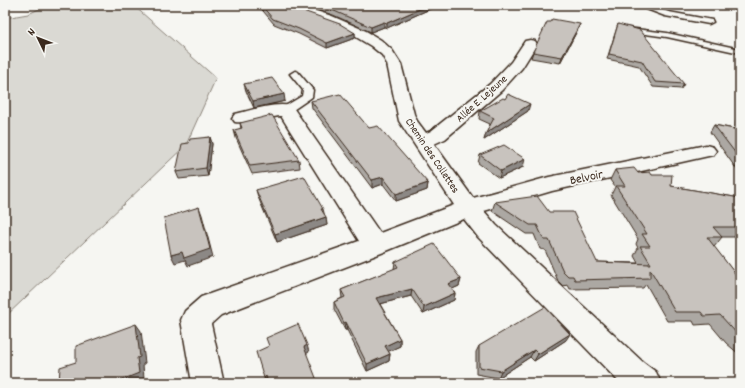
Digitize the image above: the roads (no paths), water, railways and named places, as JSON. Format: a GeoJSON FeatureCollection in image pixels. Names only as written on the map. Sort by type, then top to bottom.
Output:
{"type":"FeatureCollection","features":[{"type":"Feature","properties":{"kind":"street","name":"Chemin des Collettes"},"geometry":{"type":"LineString","coordinates":[[291,6],[346,26],[363,34],[388,53],[394,63],[402,105],[408,121],[468,208],[487,231],[633,374],[645,383]]}},
{"type":"Feature","properties":{"kind":"street","name":"Allée E. Lejeune"},"geometry":{"type":"LineString","coordinates":[[422,142],[438,135],[496,86],[517,65],[530,44]]}},
{"type":"Feature","properties":{"kind":"street"},"geometry":{"type":"LineString","coordinates":[[241,118],[264,112],[286,110],[375,244]]}},
{"type":"Feature","properties":{"kind":"street","name":"Belvoir"},"geometry":{"type":"LineString","coordinates":[[468,208],[549,184],[706,151]]}},
{"type":"Feature","properties":{"kind":"street","name":"Chemin des Collettes"},"geometry":{"type":"LineString","coordinates":[[208,383],[196,320],[211,306],[468,208]]}},
{"type":"Feature","properties":{"kind":"lane"},"geometry":{"type":"LineString","coordinates":[[639,5],[668,14],[709,22]]}},
{"type":"Feature","properties":{"kind":"lane"},"geometry":{"type":"LineString","coordinates":[[716,5],[740,8]]}},
{"type":"Feature","properties":{"kind":"lane"},"geometry":{"type":"LineString","coordinates":[[631,30],[667,35],[740,51]]}},
{"type":"Feature","properties":{"kind":"lane"},"geometry":{"type":"LineString","coordinates":[[286,110],[307,97],[308,90],[295,74]]}}]}
